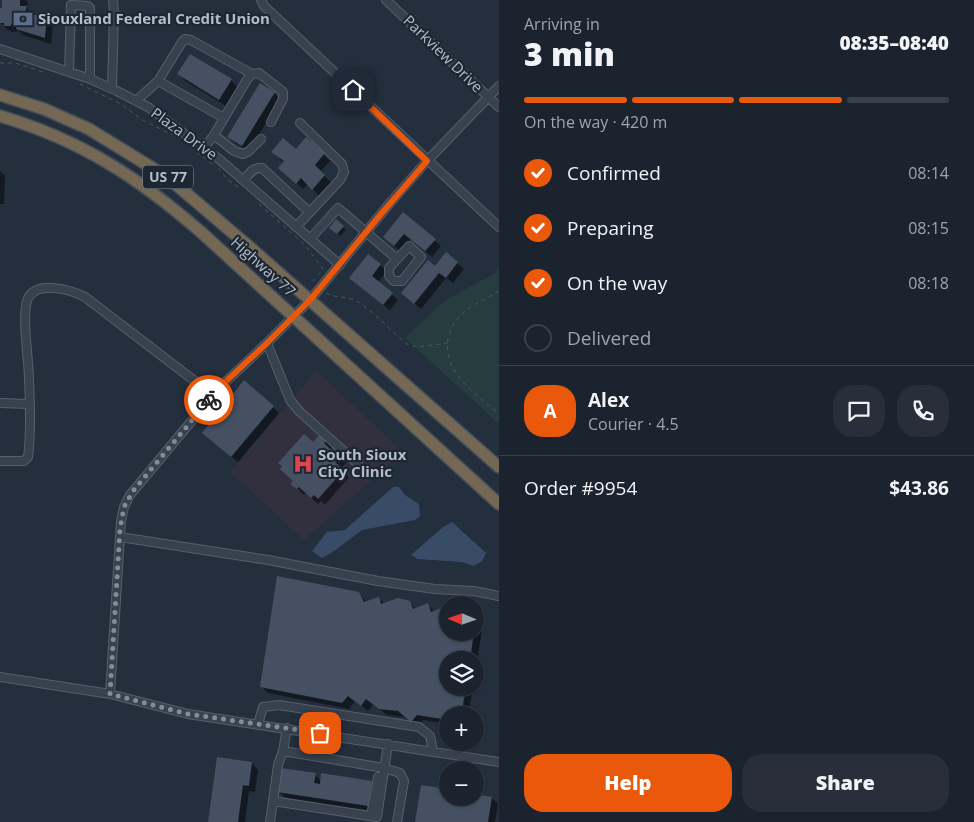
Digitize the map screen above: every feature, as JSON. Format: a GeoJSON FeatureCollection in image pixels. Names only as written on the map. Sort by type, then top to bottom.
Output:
{"type":"FeatureCollection","features":[{"type":"Feature","properties":{"kind":"highway","name":"Highway 77"},"geometry":{"type":"LineString","coordinates":[[0,95],[44,109],[89,129],[167,177],[499,467]]}},
{"type":"Feature","properties":{"kind":"highway","name":"Highway 77"},"geometry":{"type":"LineString","coordinates":[[0,116],[25,124],[98,156],[132,177],[179,212],[499,504]]}},
{"type":"Feature","properties":{"kind":"street"},"geometry":{"type":"LineString","coordinates":[[112,88],[113,0]]}},
{"type":"Feature","properties":{"kind":"street"},"geometry":{"type":"LineString","coordinates":[[260,0],[264,6],[427,161],[499,227]]}},
{"type":"Feature","properties":{"kind":"street","name":"Parkview Drive"},"geometry":{"type":"LineString","coordinates":[[386,0],[499,108]]}},
{"type":"Feature","properties":{"kind":"street"},"geometry":{"type":"LineString","coordinates":[[69,72],[71,5],[88,6],[90,8],[90,79]]}},
{"type":"Feature","properties":{"kind":"street"},"geometry":{"type":"LineString","coordinates":[[136,101],[158,81],[185,39],[191,40],[252,74],[259,73],[283,92],[283,99],[271,122]]}},
{"type":"Feature","properties":{"kind":"street","name":"Plaza Drive"},"geometry":{"type":"LineString","coordinates":[[0,49],[90,79],[112,88],[148,108],[204,148],[243,185],[296,226],[340,265]]}},
{"type":"Feature","properties":{"kind":"street"},"geometry":{"type":"LineString","coordinates":[[204,148],[252,74]]}},
{"type":"Feature","properties":{"kind":"street"},"geometry":{"type":"LineString","coordinates":[[158,81],[224,118]]}},
{"type":"Feature","properties":{"kind":"street"},"geometry":{"type":"LineString","coordinates":[[110,694],[120,537],[123,509],[130,496],[231,376],[310,300],[427,161],[499,86]]}},
{"type":"Feature","properties":{"kind":"street"},"geometry":{"type":"LineString","coordinates":[[296,226],[340,180],[344,172],[342,164],[300,123]]}},
{"type":"Feature","properties":{"kind":"street"},"geometry":{"type":"LineString","coordinates":[[214,135],[234,151],[243,154],[261,139]]}},
{"type":"Feature","properties":{"kind":"street"},"geometry":{"type":"LineString","coordinates":[[243,185],[250,171],[259,167],[262,168],[309,212]]}},
{"type":"Feature","properties":{"kind":"street"},"geometry":{"type":"LineString","coordinates":[[310,238],[338,208],[397,259]]}},
{"type":"Feature","properties":{"kind":"street"},"geometry":{"type":"LineString","coordinates":[[409,246],[421,257],[402,281],[394,282],[389,276],[389,268],[397,259],[409,246]]}},
{"type":"Feature","properties":{"kind":"street"},"geometry":{"type":"LineString","coordinates":[[0,461],[24,461],[27,459],[29,452],[30,404],[26,354],[27,301],[32,293],[39,289],[49,288],[71,291],[85,297],[213,396]]}},
{"type":"Feature","properties":{"kind":"street"},"geometry":{"type":"LineString","coordinates":[[267,343],[286,393],[293,404],[358,464]]}},
{"type":"Feature","properties":{"kind":"street"},"geometry":{"type":"LineString","coordinates":[[0,403],[30,404]]}},
{"type":"Feature","properties":{"kind":"street"},"geometry":{"type":"LineString","coordinates":[[120,537],[268,560],[378,581],[434,589],[474,591],[499,596]]}},
{"type":"Feature","properties":{"kind":"street"},"geometry":{"type":"LineString","coordinates":[[0,677],[110,694],[188,714],[499,762]]}},
{"type":"Feature","properties":{"kind":"street"},"geometry":{"type":"LineString","coordinates":[[258,724],[263,706],[280,705],[419,727],[430,736],[433,751]]}},
{"type":"Feature","properties":{"kind":"street"},"geometry":{"type":"LineString","coordinates":[[320,733],[324,712]]}},
{"type":"Feature","properties":{"kind":"street"},"geometry":{"type":"LineString","coordinates":[[270,822],[278,764],[283,751],[286,728]]}},
{"type":"Feature","properties":{"kind":"street"},"geometry":{"type":"LineString","coordinates":[[273,801],[375,819],[382,768],[388,744]]}},
{"type":"Feature","properties":{"kind":"street"},"geometry":{"type":"LineString","coordinates":[[283,751],[382,768],[400,773],[404,781],[397,822]]}},
{"type":"Feature","properties":{"kind":"path"},"geometry":{"type":"LineString","coordinates":[[0,63],[15,63],[49,73]]}},
{"type":"Feature","properties":{"kind":"path"},"geometry":{"type":"LineString","coordinates":[[74,81],[121,104],[144,121],[176,136]]}},
{"type":"Feature","properties":{"kind":"path"},"geometry":{"type":"LineString","coordinates":[[190,148],[217,167],[228,180],[243,185]]}},
{"type":"Feature","properties":{"kind":"path"},"geometry":{"type":"LineString","coordinates":[[256,202],[311,252],[323,269],[313,281],[328,295],[342,296],[359,302],[408,345],[418,347],[448,344]]}},
{"type":"Feature","properties":{"kind":"path"},"geometry":{"type":"LineString","coordinates":[[499,291],[464,312],[453,324],[448,344],[449,360],[453,370],[461,380],[499,414]]}},
{"type":"Feature","properties":{"kind":"shaded area"},"geometry":{"type":"Polygon","coordinates":[[[316,371],[403,452],[304,540],[230,472],[316,371]]]}},
{"type":"Feature","properties":{"kind":"green space"},"geometry":{"type":"Polygon","coordinates":[[[499,266],[499,424],[405,338],[443,302],[495,273],[499,266]]]}},
{"type":"Feature","properties":{"kind":"water"},"geometry":{"type":"Polygon","coordinates":[[[393,487],[399,487],[405,495],[419,504],[420,516],[415,520],[362,530],[322,558],[312,551],[327,532],[345,530],[393,487]]]}},
{"type":"Feature","properties":{"kind":"water"},"geometry":{"type":"Polygon","coordinates":[[[452,522],[486,553],[482,561],[474,566],[462,562],[418,559],[411,555],[442,528],[452,522]]]}},
{"type":"Feature","properties":{"kind":"building","name":"Siouxland Federal Credit Union"},"geometry":{"type":"Polygon","coordinates":[[[2,0],[20,0],[20,6],[26,6],[26,12],[30,12],[30,15],[41,15],[42,12],[47,14],[45,38],[16,29],[16,24],[4,26],[4,23],[0,23],[2,0]]]}},
{"type":"Feature","properties":{"kind":"building"},"geometry":{"type":"Polygon","coordinates":[[[190,54],[232,79],[219,100],[177,74],[190,54]]]}},
{"type":"Feature","properties":{"kind":"building"},"geometry":{"type":"Polygon","coordinates":[[[260,83],[275,92],[242,146],[227,137],[260,83]]]}},
{"type":"Feature","properties":{"kind":"building"},"geometry":{"type":"Polygon","coordinates":[[[306,137],[325,153],[315,165],[325,175],[312,190],[301,178],[296,184],[278,168],[284,161],[271,152],[283,138],[296,149],[306,137]]]}},
{"type":"Feature","properties":{"kind":"building"},"geometry":{"type":"Polygon","coordinates":[[[403,212],[436,239],[425,251],[404,234],[394,246],[383,237],[403,212]]]}},
{"type":"Feature","properties":{"kind":"building"},"geometry":{"type":"Polygon","coordinates":[[[336,219],[344,226],[337,234],[329,228],[336,219]]]}},
{"type":"Feature","properties":{"kind":"building"},"geometry":{"type":"Polygon","coordinates":[[[446,252],[458,262],[446,278],[439,273],[414,304],[401,293],[428,260],[435,266],[446,252]]]}},
{"type":"Feature","properties":{"kind":"building"},"geometry":{"type":"Polygon","coordinates":[[[368,254],[381,264],[372,276],[393,293],[383,305],[349,278],[368,254]]]}},
{"type":"Feature","properties":{"kind":"building"},"geometry":{"type":"Polygon","coordinates":[[[244,380],[274,406],[231,457],[202,433],[244,380]]]}},
{"type":"Feature","properties":{"kind":"building"},"geometry":{"type":"Polygon","coordinates":[[[304,434],[313,442],[320,434],[327,440],[324,443],[333,452],[335,449],[341,455],[335,462],[344,470],[318,499],[314,495],[311,498],[299,487],[297,489],[290,484],[293,481],[280,469],[282,466],[278,463],[304,434]]]}},
{"type":"Feature","properties":{"kind":"building"},"geometry":{"type":"Polygon","coordinates":[[[277,576],[359,592],[364,602],[379,597],[381,604],[398,598],[410,601],[413,609],[428,603],[431,612],[439,609],[439,641],[473,641],[471,651],[439,651],[439,696],[465,696],[463,706],[439,706],[439,719],[417,715],[411,722],[398,711],[379,709],[366,699],[361,706],[348,696],[342,703],[260,687],[277,576]]]}},
{"type":"Feature","properties":{"kind":"building"},"geometry":{"type":"Polygon","coordinates":[[[217,757],[252,762],[249,786],[243,785],[238,822],[208,822],[217,757]]]}},
{"type":"Feature","properties":{"kind":"building"},"geometry":{"type":"Polygon","coordinates":[[[281,768],[316,773],[314,783],[320,784],[321,773],[372,781],[368,806],[277,792],[281,768]]]}},
{"type":"Feature","properties":{"kind":"building"},"geometry":{"type":"Polygon","coordinates":[[[421,785],[439,788],[439,806],[484,806],[484,796],[492,797],[488,822],[415,822],[421,785]]]}},
{"type":"Feature","properties":{"kind":"way so far"},"geometry":{"type":"LineString","coordinates":[[209,400],[133,491],[124,507],[120,529],[110,694],[188,714],[320,733]]}},
{"type":"Feature","properties":{"kind":"place","name":"Siouxland Federal Credit Union"},"geometry":{"type":"Point","coordinates":[23,19]}},
{"type":"Feature","properties":{"kind":"place","name":"South Sioux City Clinic"},"geometry":{"type":"Point","coordinates":[303,464]}},
{"type":"Feature","properties":{"kind":"route"},"geometry":{"type":"LineString","coordinates":[[209,400],[237,370],[310,300],[427,161],[353,90]]}}]}
